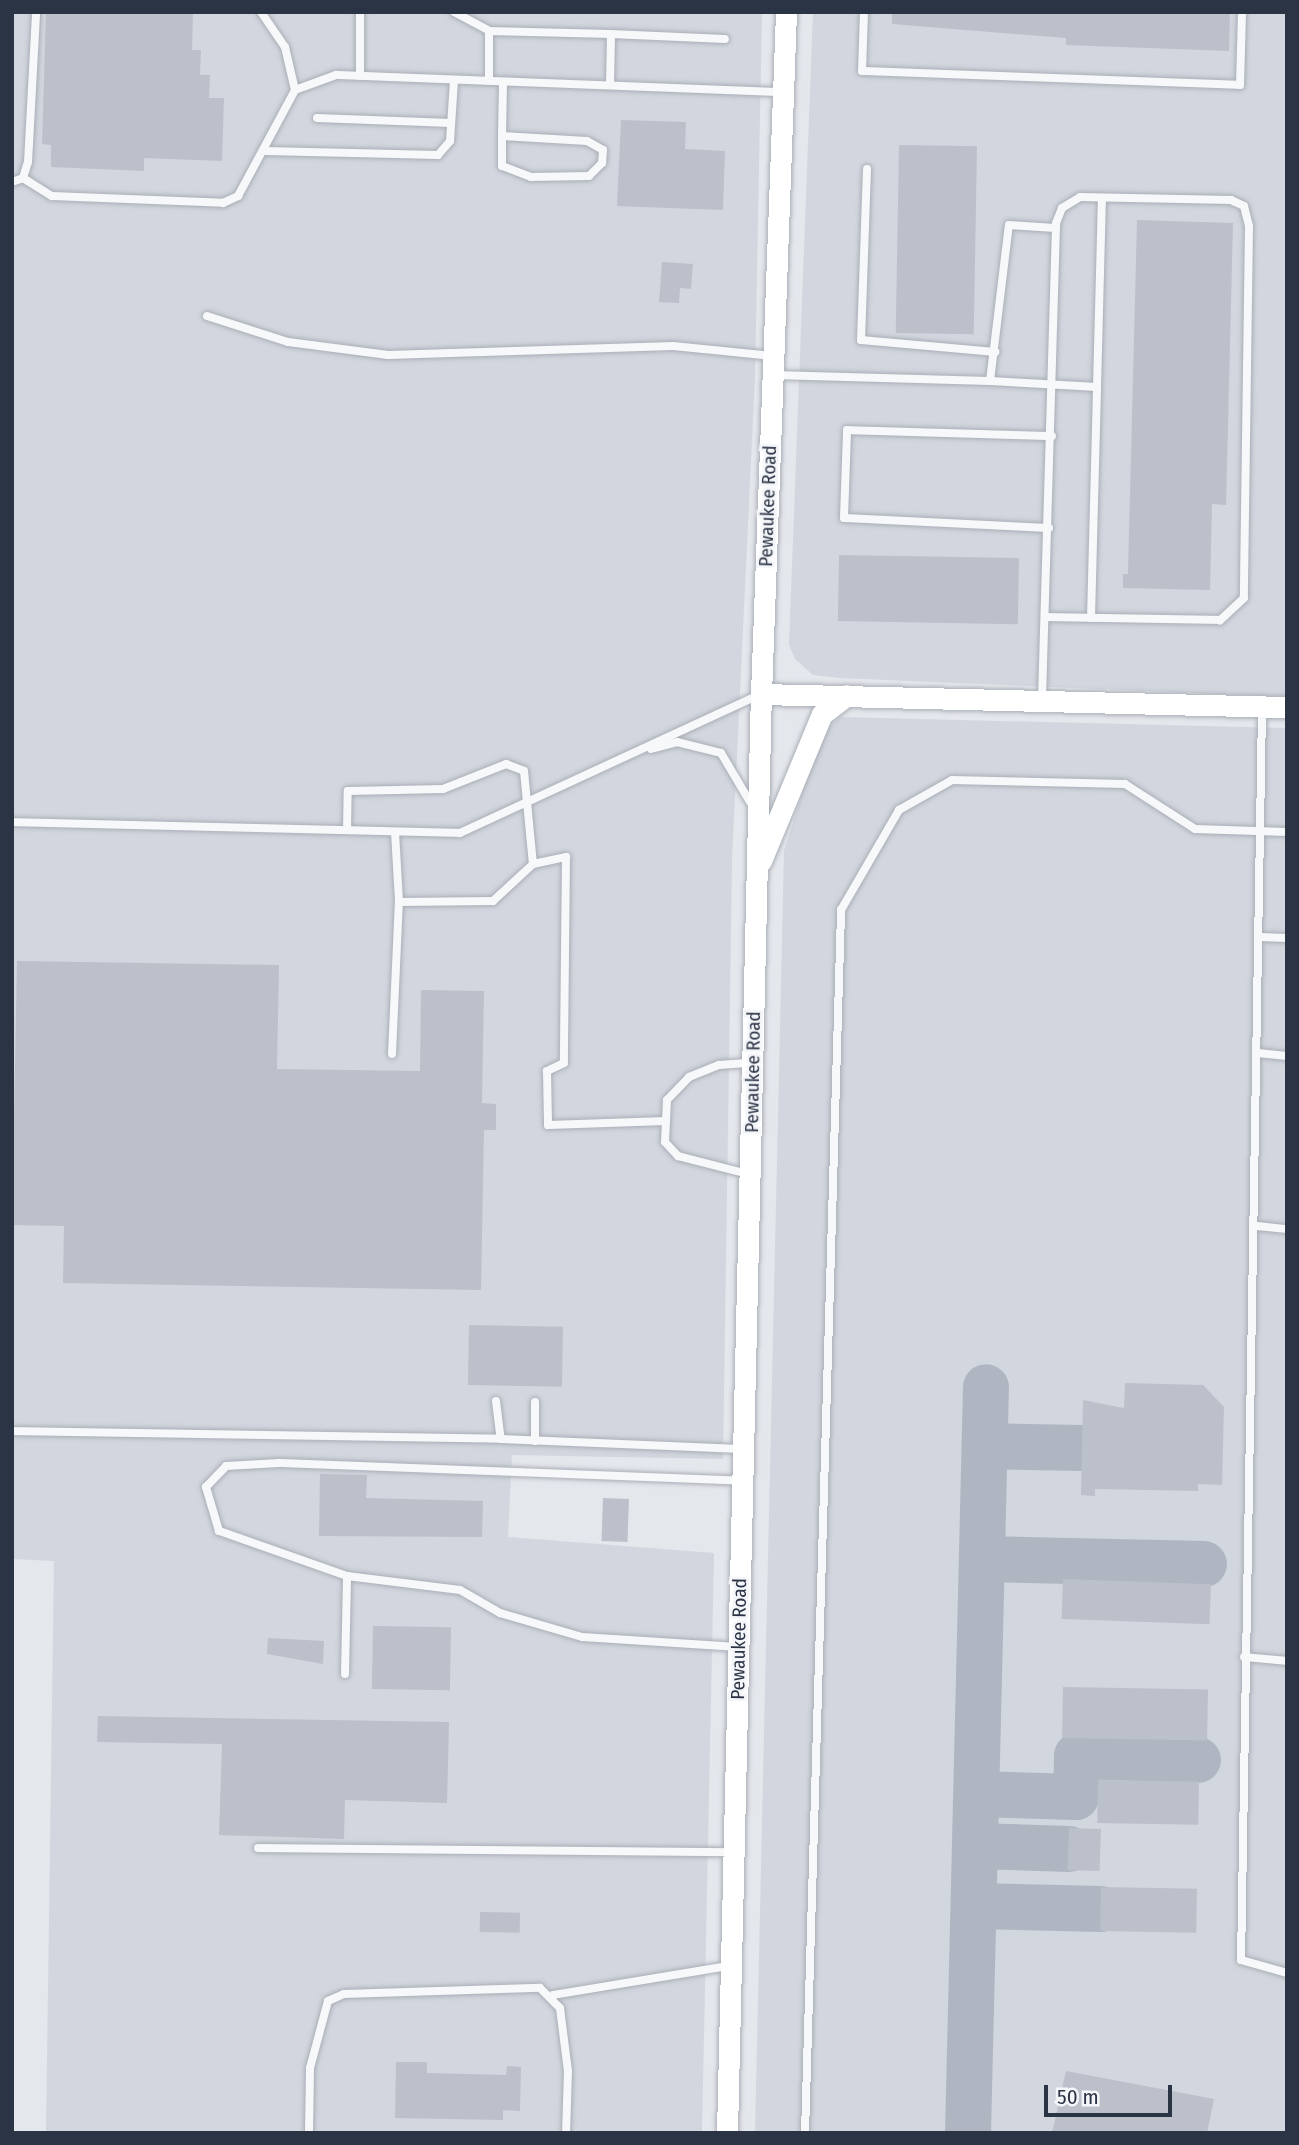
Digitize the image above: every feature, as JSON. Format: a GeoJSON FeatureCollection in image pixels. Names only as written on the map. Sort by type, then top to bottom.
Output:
{"type":"FeatureCollection","features":[{"type":"Feature","properties":{"kind":"main road","name":"Pewaukee Road"},"geometry":{"type":"LineString","coordinates":[[727,2133],[761,694],[786,12]]}},
{"type":"Feature","properties":{"kind":"main road"},"geometry":{"type":"LineString","coordinates":[[761,694],[1042,698],[1287,707]]}},
{"type":"Feature","properties":{"kind":"main road"},"geometry":{"type":"LineString","coordinates":[[757,869],[821,714],[850,694]]}},
{"type":"Feature","properties":{"kind":"lane"},"geometry":{"type":"LineString","coordinates":[[23,178],[36,12]]}},
{"type":"Feature","properties":{"kind":"lane"},"geometry":{"type":"LineString","coordinates":[[23,178],[52,196],[223,203],[238,196],[266,151],[295,90],[285,47],[261,12]]}},
{"type":"Feature","properties":{"kind":"lane"},"geometry":{"type":"LineString","coordinates":[[360,12],[360,76]]}},
{"type":"Feature","properties":{"kind":"lane"},"geometry":{"type":"LineString","coordinates":[[454,12],[489,31],[725,39]]}},
{"type":"Feature","properties":{"kind":"lane"},"geometry":{"type":"LineString","coordinates":[[864,12],[862,72],[1240,85],[1242,12]]}},
{"type":"Feature","properties":{"kind":"lane"},"geometry":{"type":"LineString","coordinates":[[489,31],[489,81]]}},
{"type":"Feature","properties":{"kind":"lane"},"geometry":{"type":"LineString","coordinates":[[610,85],[611,34]]}},
{"type":"Feature","properties":{"kind":"lane"},"geometry":{"type":"LineString","coordinates":[[295,90],[336,75],[783,92]]}},
{"type":"Feature","properties":{"kind":"lane"},"geometry":{"type":"LineString","coordinates":[[266,151],[438,155],[450,141],[454,80]]}},
{"type":"Feature","properties":{"kind":"lane"},"geometry":{"type":"LineString","coordinates":[[502,136],[587,141],[603,150],[602,163],[589,176],[510,172],[502,166],[502,136],[503,82]]}},
{"type":"Feature","properties":{"kind":"lane"},"geometry":{"type":"LineString","coordinates":[[317,118],[451,123]]}},
{"type":"Feature","properties":{"kind":"lane"},"geometry":{"type":"LineString","coordinates":[[867,169],[861,340],[995,352]]}},
{"type":"Feature","properties":{"kind":"lane"},"geometry":{"type":"LineString","coordinates":[[12,182],[23,178]]}},
{"type":"Feature","properties":{"kind":"lane"},"geometry":{"type":"LineString","coordinates":[[1042,698],[1052,436],[1055,228],[1062,208],[1080,197],[1231,200],[1244,206],[1244,598],[1220,621],[1046,617]]}},
{"type":"Feature","properties":{"kind":"lane"},"geometry":{"type":"LineString","coordinates":[[1091,618],[1102,198]]}},
{"type":"Feature","properties":{"kind":"lane"},"geometry":{"type":"LineString","coordinates":[[990,381],[1009,225],[1055,228]]}},
{"type":"Feature","properties":{"kind":"lane"},"geometry":{"type":"LineString","coordinates":[[207,316],[288,342],[388,355],[673,346],[772,365],[1053,388],[1097,387]]}},
{"type":"Feature","properties":{"kind":"lane"},"geometry":{"type":"LineString","coordinates":[[1049,528],[844,518],[846,455],[847,430],[1052,436]]}},
{"type":"Feature","properties":{"kind":"lane"},"geometry":{"type":"LineString","coordinates":[[12,822],[460,833],[524,807],[628,755],[761,694]]}},
{"type":"Feature","properties":{"kind":"lane"},"geometry":{"type":"LineString","coordinates":[[1262,706],[1257,1226],[1244,1657],[1241,1960],[1287,1973]]}},
{"type":"Feature","properties":{"kind":"lane"},"geometry":{"type":"LineString","coordinates":[[628,755],[677,742],[720,753],[748,792],[758,847]]}},
{"type":"Feature","properties":{"kind":"lane"},"geometry":{"type":"LineString","coordinates":[[347,830],[348,791],[443,789],[506,764],[524,771],[524,807],[533,864]]}},
{"type":"Feature","properties":{"kind":"lane"},"geometry":{"type":"LineString","coordinates":[[805,2133],[841,910],[899,810],[951,780],[1125,784],[1195,829],[1287,832]]}},
{"type":"Feature","properties":{"kind":"lane"},"geometry":{"type":"LineString","coordinates":[[392,1054],[399,902],[395,832]]}},
{"type":"Feature","properties":{"kind":"lane"},"geometry":{"type":"LineString","coordinates":[[399,902],[493,901],[533,864],[566,857],[564,1063],[548,1071],[548,1125],[666,1121]]}},
{"type":"Feature","properties":{"kind":"lane"},"geometry":{"type":"LineString","coordinates":[[1260,937],[1287,938]]}},
{"type":"Feature","properties":{"kind":"lane"},"geometry":{"type":"LineString","coordinates":[[1258,1053],[1287,1056]]}},
{"type":"Feature","properties":{"kind":"lane"},"geometry":{"type":"LineString","coordinates":[[750,1174],[678,1156],[665,1142],[667,1100],[689,1077],[719,1065],[753,1063]]}},
{"type":"Feature","properties":{"kind":"lane"},"geometry":{"type":"LineString","coordinates":[[1257,1226],[1287,1229]]}},
{"type":"Feature","properties":{"kind":"lane"},"geometry":{"type":"LineString","coordinates":[[496,1401],[501,1439]]}},
{"type":"Feature","properties":{"kind":"lane"},"geometry":{"type":"LineString","coordinates":[[535,1402],[535,1441]]}},
{"type":"Feature","properties":{"kind":"lane"},"geometry":{"type":"LineString","coordinates":[[12,1431],[501,1439],[744,1449]]}},
{"type":"Feature","properties":{"kind":"lane"},"geometry":{"type":"LineString","coordinates":[[739,1647],[582,1637],[500,1613],[460,1590],[346,1576],[219,1531],[206,1487],[226,1466],[279,1463],[743,1481]]}},
{"type":"Feature","properties":{"kind":"lane"},"geometry":{"type":"LineString","coordinates":[[345,1674],[346,1576]]}},
{"type":"Feature","properties":{"kind":"lane"},"geometry":{"type":"LineString","coordinates":[[1244,1657],[1287,1661]]}},
{"type":"Feature","properties":{"kind":"lane"},"geometry":{"type":"LineString","coordinates":[[258,1848],[734,1853]]}},
{"type":"Feature","properties":{"kind":"lane"},"geometry":{"type":"LineString","coordinates":[[309,2133],[310,2068],[328,2001],[344,1993],[540,1988],[553,1995],[732,1965]]}},
{"type":"Feature","properties":{"kind":"lane"},"geometry":{"type":"LineString","coordinates":[[553,1995],[568,2071],[566,2133]]}},
{"type":"Feature","properties":{"kind":"shaded area"},"geometry":{"type":"Polygon","coordinates":[[[12,12],[762,12],[755,377],[732,860],[723,1459],[512,1455],[508,1537],[714,1553],[702,2133],[46,2133],[54,1561],[12,1559],[12,12]]]}},
{"type":"Feature","properties":{"kind":"shaded area"},"geometry":{"type":"Polygon","coordinates":[[[813,12],[1287,12],[1287,697],[840,678],[813,675],[795,659],[789,645],[813,12]]]}},
{"type":"Feature","properties":{"kind":"shaded area"},"geometry":{"type":"Polygon","coordinates":[[[840,717],[1287,728],[1287,2133],[755,2133],[784,851],[821,733],[840,717]]]}},
{"type":"Feature","properties":{"kind":"building"},"geometry":{"type":"Polygon","coordinates":[[[46,12],[193,12],[192,50],[201,50],[200,75],[210,75],[209,98],[224,98],[222,161],[144,158],[144,171],[51,167],[51,145],[42,144],[46,12]]]}},
{"type":"Feature","properties":{"kind":"building"},"geometry":{"type":"Polygon","coordinates":[[[892,12],[1230,12],[1229,51],[1066,45],[1066,38],[892,24],[892,12]]]}},
{"type":"Feature","properties":{"kind":"building"},"geometry":{"type":"Polygon","coordinates":[[[621,120],[686,122],[685,149],[725,151],[723,210],[617,206],[621,120]]]}},
{"type":"Feature","properties":{"kind":"building"},"geometry":{"type":"Polygon","coordinates":[[[899,145],[977,146],[974,334],[896,333],[899,145]]]}},
{"type":"Feature","properties":{"kind":"building"},"geometry":{"type":"Polygon","coordinates":[[[1137,220],[1233,223],[1226,505],[1212,504],[1210,590],[1123,588],[1123,574],[1128,574],[1137,220]]]}},
{"type":"Feature","properties":{"kind":"building"},"geometry":{"type":"Polygon","coordinates":[[[662,262],[693,264],[691,289],[680,288],[679,303],[659,302],[662,262]]]}},
{"type":"Feature","properties":{"kind":"building"},"geometry":{"type":"Polygon","coordinates":[[[839,555],[1019,558],[1018,624],[838,621],[839,555]]]}},
{"type":"Feature","properties":{"kind":"building"},"geometry":{"type":"Polygon","coordinates":[[[17,961],[279,965],[277,1069],[420,1071],[421,990],[484,991],[482,1103],[496,1104],[496,1130],[484,1130],[481,1290],[63,1283],[64,1226],[12,1225],[17,961]]]}},
{"type":"Feature","properties":{"kind":"building"},"geometry":{"type":"Polygon","coordinates":[[[469,1325],[563,1327],[562,1387],[468,1385],[469,1325]]]}},
{"type":"Feature","properties":{"kind":"building"},"geometry":{"type":"Polygon","coordinates":[[[1125,1383],[1203,1385],[1224,1407],[1222,1485],[1198,1484],[1198,1491],[1095,1489],[1095,1496],[1081,1495],[1083,1400],[1124,1408],[1125,1383]]]}},
{"type":"Feature","properties":{"kind":"building"},"geometry":{"type":"Polygon","coordinates":[[[320,1474],[367,1475],[366,1498],[483,1501],[482,1537],[319,1536],[320,1474]]]}},
{"type":"Feature","properties":{"kind":"building"},"geometry":{"type":"Polygon","coordinates":[[[603,1498],[629,1499],[627,1542],[601,1541],[603,1498]]]}},
{"type":"Feature","properties":{"kind":"building"},"geometry":{"type":"Polygon","coordinates":[[[1063,1579],[1211,1584],[1210,1624],[1062,1619],[1063,1579]]]}},
{"type":"Feature","properties":{"kind":"building"},"geometry":{"type":"Polygon","coordinates":[[[373,1626],[451,1627],[450,1690],[372,1689],[373,1626]]]}},
{"type":"Feature","properties":{"kind":"building"},"geometry":{"type":"Polygon","coordinates":[[[268,1638],[324,1641],[323,1664],[267,1654],[268,1638]]]}},
{"type":"Feature","properties":{"kind":"building"},"geometry":{"type":"Polygon","coordinates":[[[1063,1687],[1208,1690],[1207,1741],[1062,1738],[1063,1687]]]}},
{"type":"Feature","properties":{"kind":"building"},"geometry":{"type":"Polygon","coordinates":[[[98,1716],[449,1722],[447,1803],[345,1800],[344,1839],[219,1835],[222,1744],[97,1742],[98,1716]]]}},
{"type":"Feature","properties":{"kind":"building"},"geometry":{"type":"Polygon","coordinates":[[[1098,1780],[1199,1782],[1198,1825],[1097,1823],[1098,1780]]]}},
{"type":"Feature","properties":{"kind":"building"},"geometry":{"type":"Polygon","coordinates":[[[1069,1828],[1101,1829],[1100,1871],[1068,1870],[1069,1828]]]}},
{"type":"Feature","properties":{"kind":"building"},"geometry":{"type":"Polygon","coordinates":[[[1101,1887],[1197,1889],[1196,1933],[1100,1931],[1101,1887]]]}},
{"type":"Feature","properties":{"kind":"building"},"geometry":{"type":"Polygon","coordinates":[[[480,1912],[520,1913],[520,1933],[480,1932],[480,1912]]]}},
{"type":"Feature","properties":{"kind":"building"},"geometry":{"type":"Polygon","coordinates":[[[396,2062],[427,2062],[427,2073],[506,2075],[507,2066],[521,2067],[520,2111],[503,2110],[503,2120],[395,2118],[396,2062]]]}},
{"type":"Feature","properties":{"kind":"building"},"geometry":{"type":"Polygon","coordinates":[[[1066,2071],[1214,2099],[1207,2133],[1052,2133],[1066,2071]]]}},
{"type":"Feature","properties":{"kind":"taxiway"},"geometry":{"type":"LineString","coordinates":[[968,2133],[986,1387]]}},
{"type":"Feature","properties":{"kind":"taxiway"},"geometry":{"type":"LineString","coordinates":[[985,1446],[1082,1448]]}},
{"type":"Feature","properties":{"kind":"taxiway"},"geometry":{"type":"LineString","coordinates":[[982,1559],[1204,1564]]}},
{"type":"Feature","properties":{"kind":"taxiway"},"geometry":{"type":"LineString","coordinates":[[977,1794],[1076,1797],[1077,1756],[1198,1760]]}},
{"type":"Feature","properties":{"kind":"taxiway"},"geometry":{"type":"LineString","coordinates":[[976,1846],[1069,1849]]}},
{"type":"Feature","properties":{"kind":"taxiway"},"geometry":{"type":"LineString","coordinates":[[974,1906],[1101,1909]]}}]}
